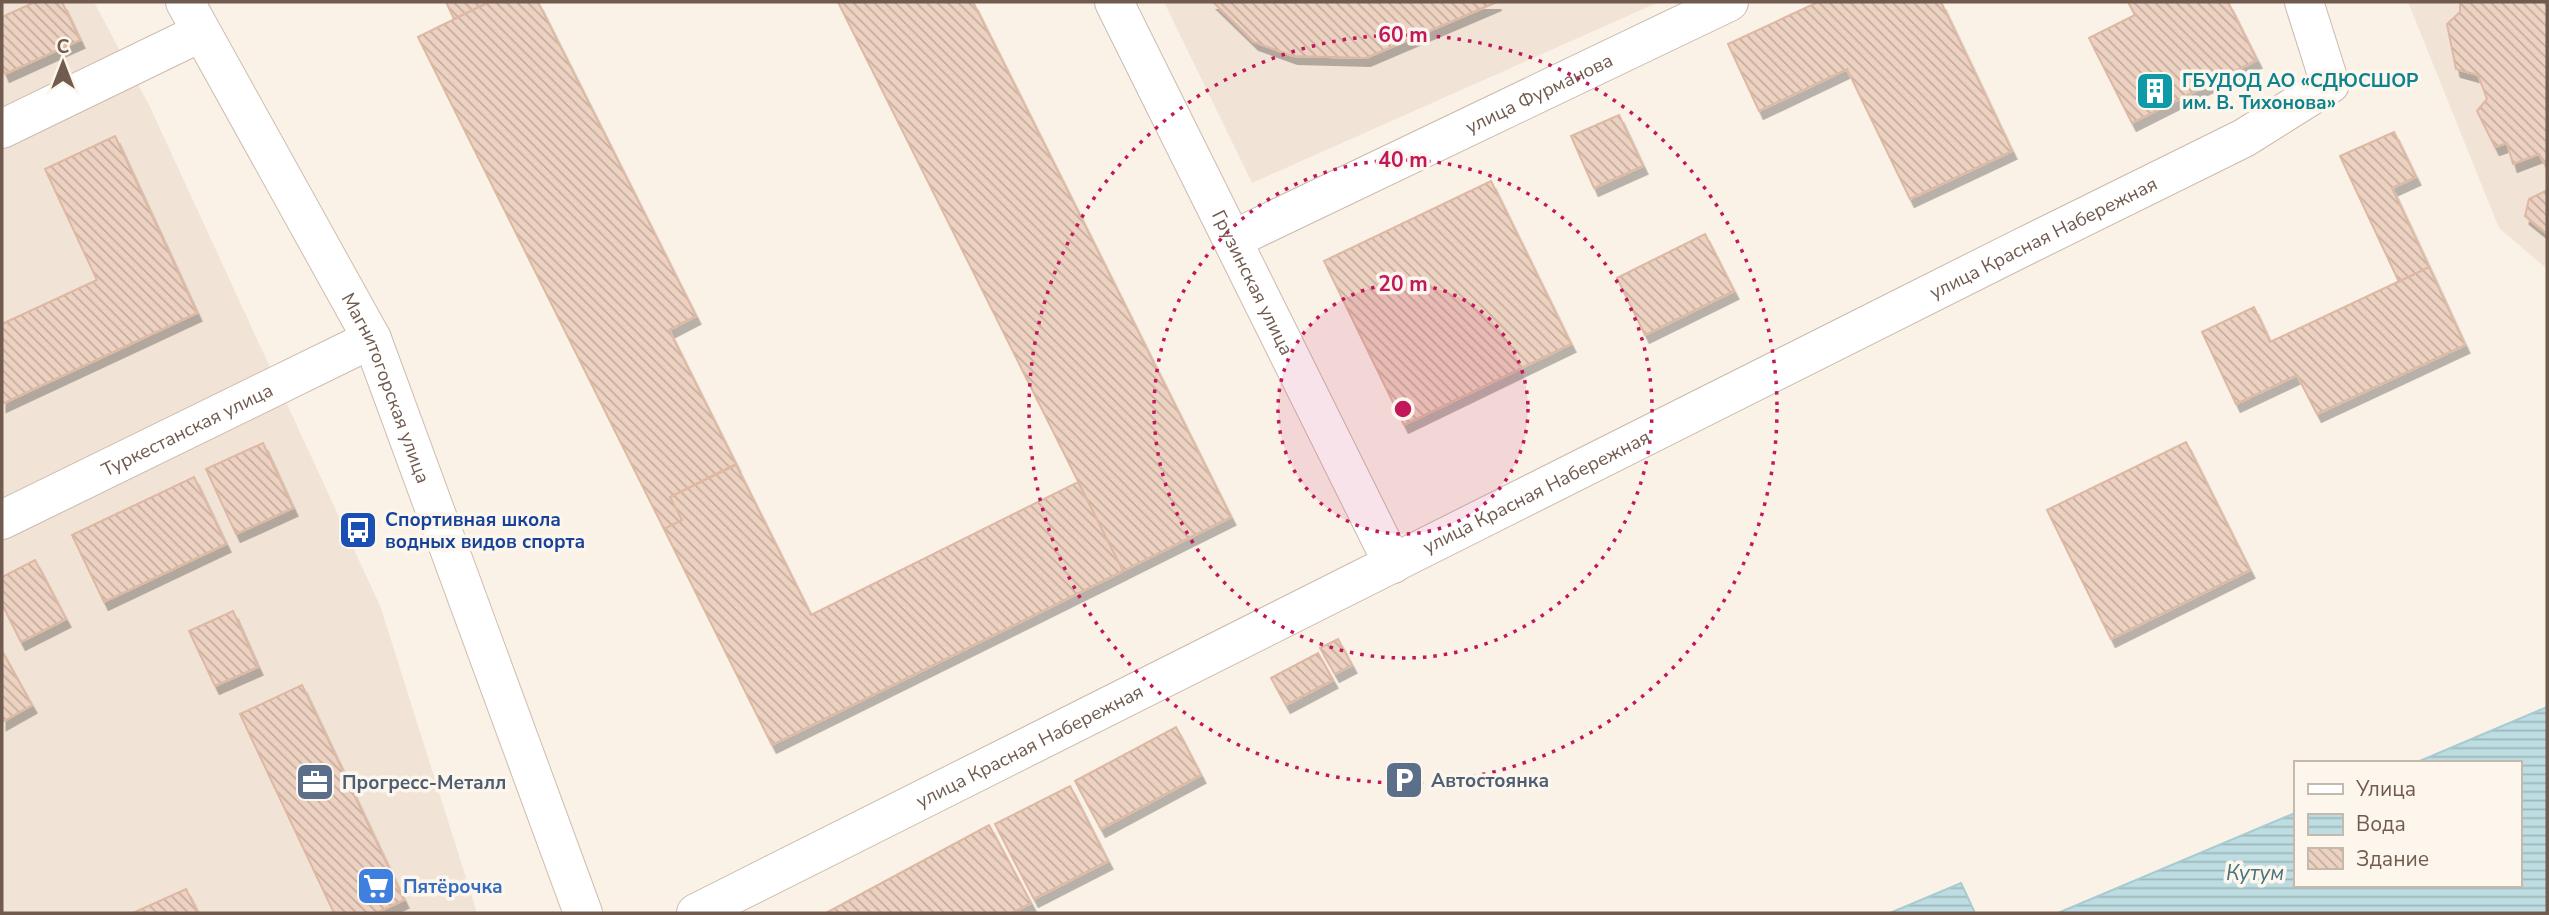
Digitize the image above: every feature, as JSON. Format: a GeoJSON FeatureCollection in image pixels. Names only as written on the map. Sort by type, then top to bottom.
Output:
{"type":"FeatureCollection","features":[{"type":"Feature","properties":{"kind":"street","name":"Грузинская улица"},"geometry":{"type":"LineString","coordinates":[[1114,2],[1393,564]]}},
{"type":"Feature","properties":{"kind":"street","name":"улица Фурманова"},"geometry":{"type":"LineString","coordinates":[[1234,239],[1730,2]]}},
{"type":"Feature","properties":{"kind":"street"},"geometry":{"type":"LineString","coordinates":[[2304,2],[2318,40]]}},
{"type":"Feature","properties":{"kind":"street"},"geometry":{"type":"LineString","coordinates":[[2318,40],[2322,2]]}},
{"type":"Feature","properties":{"kind":"street"},"geometry":{"type":"LineString","coordinates":[[2,129],[192,18]]}},
{"type":"Feature","properties":{"kind":"street","name":"Магнитогорская улица"},"geometry":{"type":"LineString","coordinates":[[192,18],[372,338],[583,913]]}},
{"type":"Feature","properties":{"kind":"street","name":"улица Красная Набережная"},"geometry":{"type":"LineString","coordinates":[[696,913],[2244,138],[2330,85],[2318,40]]}},
{"type":"Feature","properties":{"kind":"street","name":"Туркестанская улица"},"geometry":{"type":"LineString","coordinates":[[2,520],[372,338]]}},
{"type":"Feature","properties":{"kind":"shaded area"},"geometry":{"type":"Polygon","coordinates":[[[2,2],[94,2],[150,107],[381,608],[477,913],[2,913],[2,2]]]}},
{"type":"Feature","properties":{"kind":"shaded area"},"geometry":{"type":"Polygon","coordinates":[[[1164,2],[1659,2],[1252,183],[1164,2]]]}},
{"type":"Feature","properties":{"kind":"shaded area"},"geometry":{"type":"Polygon","coordinates":[[[2408,2],[2547,2],[2547,269],[2499,228],[2408,2]]]}},
{"type":"Feature","properties":{"kind":"water","name":"Кутум"},"geometry":{"type":"Polygon","coordinates":[[[2547,707],[2547,913],[2058,913],[2294,813],[2294,887],[2521,887],[2521,761],[2420,761],[2547,707]]]}},
{"type":"Feature","properties":{"kind":"water"},"geometry":{"type":"Polygon","coordinates":[[[1961,883],[1975,913],[1890,913],[1961,883]]]}},
{"type":"Feature","properties":{"kind":"building"},"geometry":{"type":"Polygon","coordinates":[[[35,2],[62,2],[80,40],[5,74],[2,67],[2,17],[35,2]]]}},
{"type":"Feature","properties":{"kind":"building"},"geometry":{"type":"Polygon","coordinates":[[[446,2],[489,2],[454,19],[446,2]]]}},
{"type":"Feature","properties":{"kind":"building"},"geometry":{"type":"Polygon","coordinates":[[[489,2],[538,2],[696,316],[669,330],[736,464],[670,497],[682,520],[664,529],[418,37],[489,2]]]}},
{"type":"Feature","properties":{"kind":"building"},"geometry":{"type":"Polygon","coordinates":[[[838,2],[973,2],[1231,517],[1123,571],[838,2]]]}},
{"type":"Feature","properties":{"kind":"building"},"geometry":{"type":"Polygon","coordinates":[[[1213,2],[1497,2],[1366,58],[1293,56],[1254,42],[1213,2]]]}},
{"type":"Feature","properties":{"kind":"building"},"geometry":{"type":"Polygon","coordinates":[[[1818,2],[1941,2],[2012,151],[1910,199],[1847,69],[1759,111],[1728,44],[1818,2]]]}},
{"type":"Feature","properties":{"kind":"building","name":"ГБУДОД АО «СДЮСШОР им. В. Тихонова»"},"geometry":{"type":"Polygon","coordinates":[[[2128,2],[2228,2],[2257,60],[2132,123],[2089,38],[2135,15],[2128,2]]]}},
{"type":"Feature","properties":{"kind":"building"},"geometry":{"type":"Polygon","coordinates":[[[2460,2],[2547,2],[2547,168],[2539,154],[2513,164],[2507,143],[2495,147],[2477,111],[2487,99],[2478,75],[2456,69],[2447,24],[2460,12],[2460,2]]]}},
{"type":"Feature","properties":{"kind":"building"},"geometry":{"type":"Polygon","coordinates":[[[1619,115],[1643,166],[1594,188],[1571,136],[1619,115]]]}},
{"type":"Feature","properties":{"kind":"building"},"geometry":{"type":"Polygon","coordinates":[[[2394,132],[2416,177],[2392,188],[2429,267],[2399,282],[2340,156],[2394,132]]]}},
{"type":"Feature","properties":{"kind":"building"},"geometry":{"type":"Polygon","coordinates":[[[115,136],[197,313],[2,404],[2,324],[97,280],[45,169],[115,136]]]}},
{"type":"Feature","properties":{"kind":"building"},"geometry":{"type":"Polygon","coordinates":[[[1491,181],[1571,344],[1404,425],[1324,261],[1491,181]]]}},
{"type":"Feature","properties":{"kind":"building"},"geometry":{"type":"Polygon","coordinates":[[[2547,190],[2547,234],[2525,216],[2529,199],[2547,190]]]}},
{"type":"Feature","properties":{"kind":"building"},"geometry":{"type":"Polygon","coordinates":[[[1705,234],[1734,291],[1645,335],[1617,278],[1705,234]]]}},
{"type":"Feature","properties":{"kind":"building"},"geometry":{"type":"Polygon","coordinates":[[[2429,267],[2465,345],[2317,414],[2297,375],[2236,404],[2202,332],[2254,307],[2270,342],[2429,267]]]}},
{"type":"Feature","properties":{"kind":"building"},"geometry":{"type":"Polygon","coordinates":[[[2186,442],[2250,570],[2111,639],[2047,510],[2186,442]]]}},
{"type":"Feature","properties":{"kind":"building"},"geometry":{"type":"Polygon","coordinates":[[[263,443],[293,508],[236,534],[206,469],[263,443]]]}},
{"type":"Feature","properties":{"kind":"building"},"geometry":{"type":"Polygon","coordinates":[[[736,465],[811,615],[1078,482],[1123,571],[772,745],[664,529],[682,520],[670,497],[736,465]]]}},
{"type":"Feature","properties":{"kind":"building"},"geometry":{"type":"Polygon","coordinates":[[[194,477],[226,544],[104,602],[72,535],[194,477]]]}},
{"type":"Feature","properties":{"kind":"building"},"geometry":{"type":"Polygon","coordinates":[[[35,560],[66,619],[21,642],[2,604],[2,577],[35,560]]]}},
{"type":"Feature","properties":{"kind":"building"},"geometry":{"type":"Polygon","coordinates":[[[233,611],[258,667],[215,686],[189,631],[233,611]]]}},
{"type":"Feature","properties":{"kind":"building"},"geometry":{"type":"Polygon","coordinates":[[[1338,639],[1352,665],[1335,674],[1320,648],[1338,639]]]}},
{"type":"Feature","properties":{"kind":"building"},"geometry":{"type":"Polygon","coordinates":[[[2,651],[32,705],[2,722],[2,651]]]}},
{"type":"Feature","properties":{"kind":"building"},"geometry":{"type":"Polygon","coordinates":[[[1318,653],[1333,680],[1286,705],[1271,678],[1318,653]]]}},
{"type":"Feature","properties":{"kind":"building"},"geometry":{"type":"Polygon","coordinates":[[[302,685],[404,900],[376,913],[334,913],[240,714],[302,685]]]}},
{"type":"Feature","properties":{"kind":"building"},"geometry":{"type":"Polygon","coordinates":[[[1176,727],[1201,775],[1101,829],[1075,781],[1176,727]]]}},
{"type":"Feature","properties":{"kind":"building"},"geometry":{"type":"Polygon","coordinates":[[[1070,786],[1108,861],[1034,899],[995,824],[1070,786]]]}},
{"type":"Feature","properties":{"kind":"building"},"geometry":{"type":"Polygon","coordinates":[[[989,825],[1031,903],[1012,913],[826,913],[989,825]]]}},
{"type":"Feature","properties":{"kind":"building"},"geometry":{"type":"Polygon","coordinates":[[[186,889],[198,913],[133,913],[186,889]]]}},
{"type":"Feature","properties":{"kind":"place","name":"ГБУДОД АО «СДЮСШОР им. В. Тихонова»"},"geometry":{"type":"Point","coordinates":[2155,91]}},
{"type":"Feature","properties":{"kind":"place","name":"Спортивная школа водных видов спорта"},"geometry":{"type":"Point","coordinates":[358,530]}},
{"type":"Feature","properties":{"kind":"place","name":"Автостоянка"},"geometry":{"type":"Point","coordinates":[1404,780]}},
{"type":"Feature","properties":{"kind":"place","name":"Прогресс-Металл"},"geometry":{"type":"Point","coordinates":[315,782]}},
{"type":"Feature","properties":{"kind":"place","name":"Пятёрочка"},"geometry":{"type":"Point","coordinates":[376,886]}}]}
